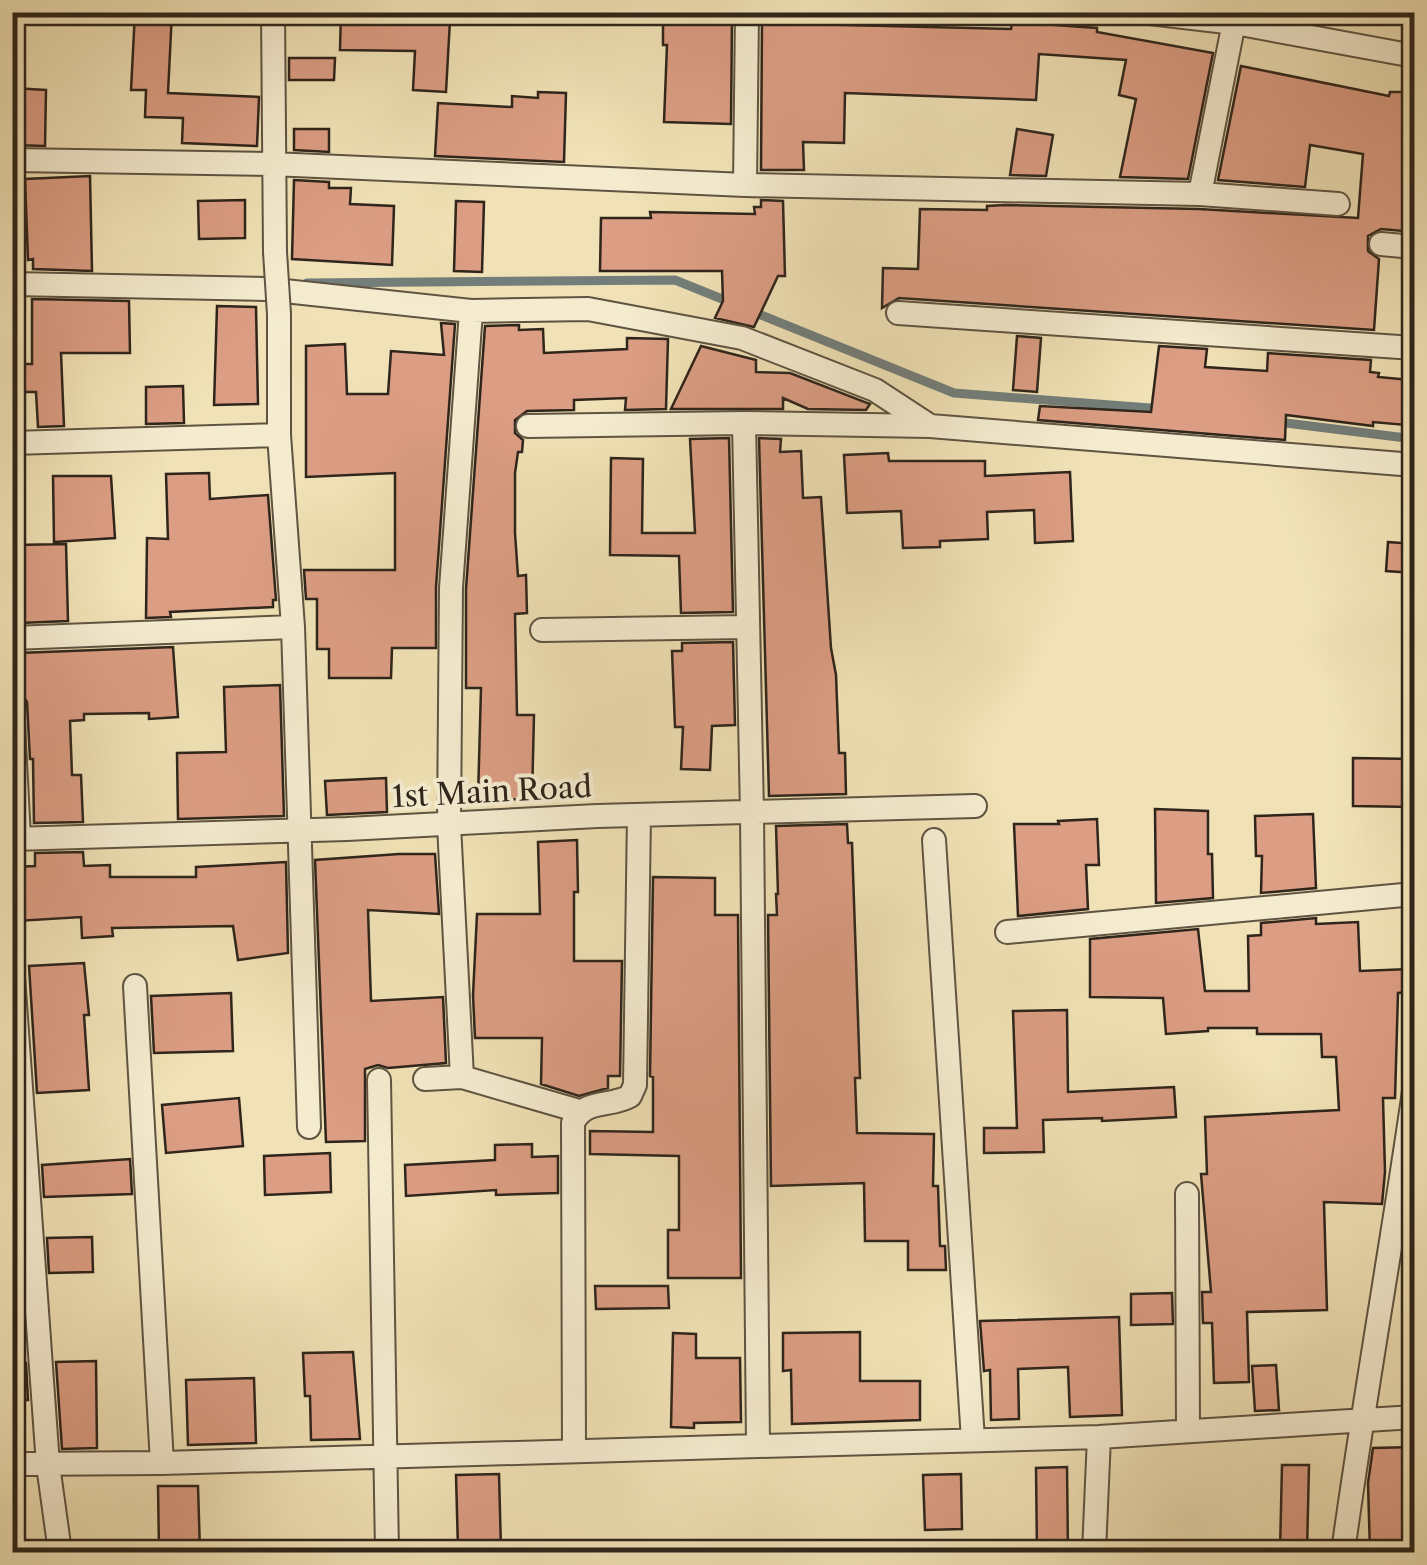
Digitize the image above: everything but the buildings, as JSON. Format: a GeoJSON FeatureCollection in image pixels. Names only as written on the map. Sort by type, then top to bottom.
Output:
{"type":"FeatureCollection","features":[{"type":"Feature","properties":{"kind":"street"},"geometry":{"type":"LineString","coordinates":[[273,12],[272,164],[279,314],[279,435],[293,627],[309,1128]]}},
{"type":"Feature","properties":{"kind":"street"},"geometry":{"type":"LineString","coordinates":[[745,184],[747,12]]}},
{"type":"Feature","properties":{"kind":"street"},"geometry":{"type":"LineString","coordinates":[[1141,12],[1235,18],[1414,56]]}},
{"type":"Feature","properties":{"kind":"street"},"geometry":{"type":"LineString","coordinates":[[1200,194],[1235,18]]}},
{"type":"Feature","properties":{"kind":"street"},"geometry":{"type":"LineString","coordinates":[[12,160],[272,164],[745,184],[1200,194],[1338,204]]}},
{"type":"Feature","properties":{"kind":"street"},"geometry":{"type":"LineString","coordinates":[[1381,244],[1414,247]]}},
{"type":"Feature","properties":{"kind":"street"},"geometry":{"type":"LineString","coordinates":[[20,285],[266,289],[471,312],[588,309],[742,338],[875,390],[930,426]]}},
{"type":"Feature","properties":{"kind":"street"},"geometry":{"type":"LineString","coordinates":[[462,1077],[449,825],[451,588],[471,312]]}},
{"type":"Feature","properties":{"kind":"street"},"geometry":{"type":"LineString","coordinates":[[898,313],[1414,348]]}},
{"type":"Feature","properties":{"kind":"street"},"geometry":{"type":"LineString","coordinates":[[744,423],[758,1446]]}},
{"type":"Feature","properties":{"kind":"street"},"geometry":{"type":"LineString","coordinates":[[528,426],[930,426],[1414,466]]}},
{"type":"Feature","properties":{"kind":"street"},"geometry":{"type":"LineString","coordinates":[[12,443],[279,435]]}},
{"type":"Feature","properties":{"kind":"street"},"geometry":{"type":"LineString","coordinates":[[12,638],[293,627]]}},
{"type":"Feature","properties":{"kind":"street"},"geometry":{"type":"LineString","coordinates":[[542,630],[748,627]]}},
{"type":"Feature","properties":{"kind":"street"},"geometry":{"type":"LineString","coordinates":[[12,704],[16,838]]}},
{"type":"Feature","properties":{"kind":"street","name":"1st Main Road"},"geometry":{"type":"LineString","coordinates":[[16,838],[975,806]]}},
{"type":"Feature","properties":{"kind":"street"},"geometry":{"type":"LineString","coordinates":[[574,1451],[573,1123],[578,1111],[622,1101],[630,1096],[635,1085],[639,816]]}},
{"type":"Feature","properties":{"kind":"street"},"geometry":{"type":"LineString","coordinates":[[934,840],[974,1440]]}},
{"type":"Feature","properties":{"kind":"street"},"geometry":{"type":"LineString","coordinates":[[1007,932],[1414,894]]}},
{"type":"Feature","properties":{"kind":"street"},"geometry":{"type":"LineString","coordinates":[[12,962],[48,1465],[60,1552]]}},
{"type":"Feature","properties":{"kind":"street"},"geometry":{"type":"LineString","coordinates":[[135,986],[162,1463]]}},
{"type":"Feature","properties":{"kind":"street"},"geometry":{"type":"LineString","coordinates":[[425,1079],[462,1077],[578,1111]]}},
{"type":"Feature","properties":{"kind":"street"},"geometry":{"type":"LineString","coordinates":[[379,1080],[387,1552]]}},
{"type":"Feature","properties":{"kind":"street"},"geometry":{"type":"LineString","coordinates":[[1343,1552],[1361,1418],[1405,1223],[1414,1090]]}},
{"type":"Feature","properties":{"kind":"street"},"geometry":{"type":"LineString","coordinates":[[1187,1194],[1188,1430]]}},
{"type":"Feature","properties":{"kind":"street"},"geometry":{"type":"LineString","coordinates":[[12,1464],[1100,1437],[1414,1416]]}},
{"type":"Feature","properties":{"kind":"street"},"geometry":{"type":"LineString","coordinates":[[1094,1552],[1100,1437]]}},
{"type":"Feature","properties":{"kind":"waterway"},"geometry":{"type":"LineString","coordinates":[[307,283],[675,280],[732,303]]}},
{"type":"Feature","properties":{"kind":"waterway"},"geometry":{"type":"LineString","coordinates":[[751,311],[954,393],[1163,409]]}},
{"type":"Feature","properties":{"kind":"waterway"},"geometry":{"type":"LineString","coordinates":[[1278,422],[1414,439]]}}]}
